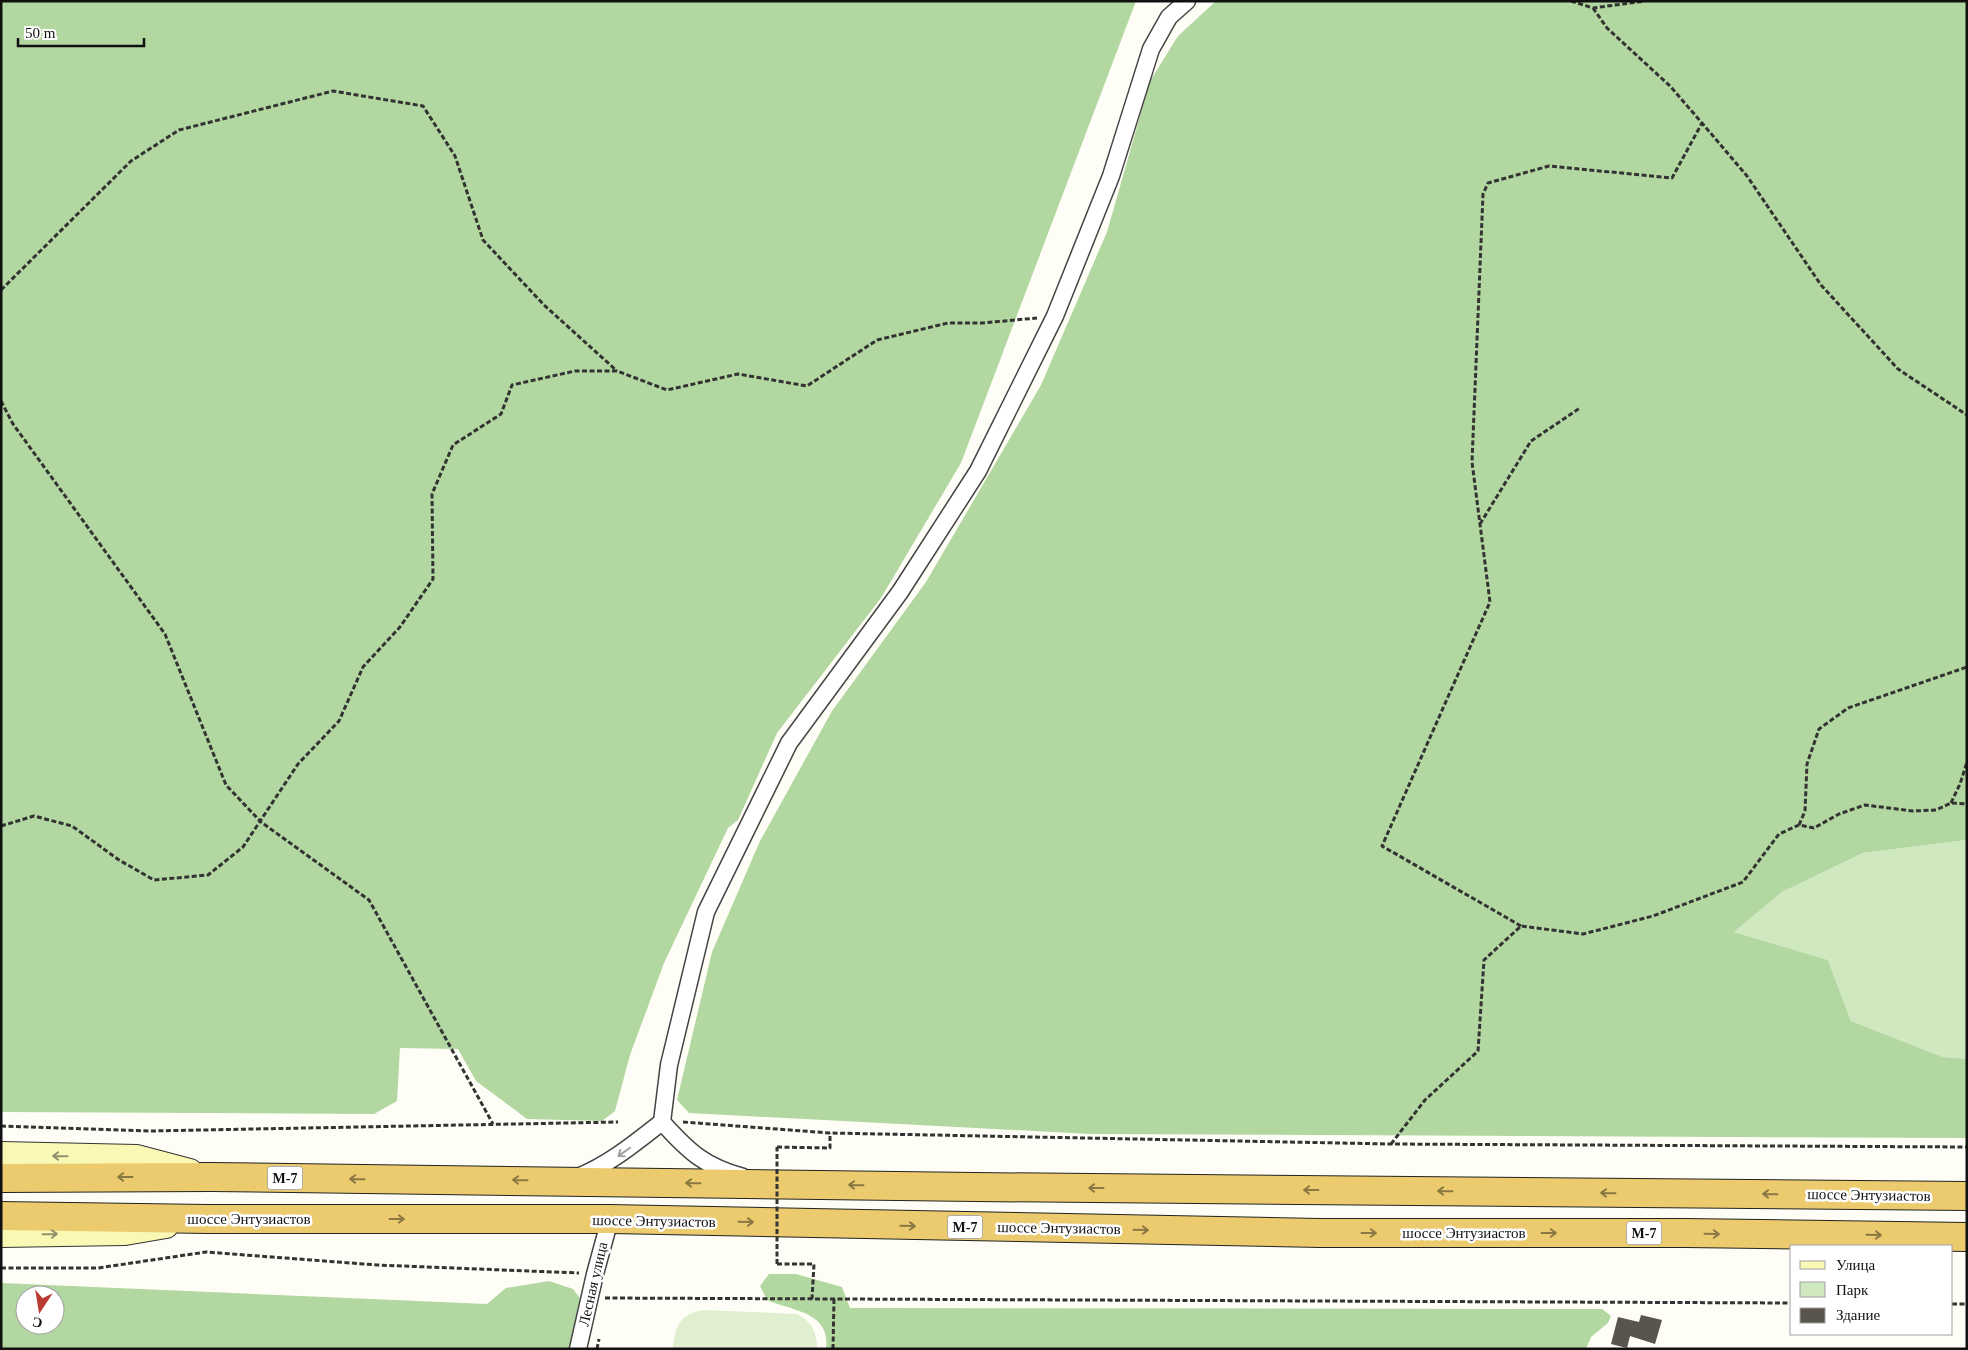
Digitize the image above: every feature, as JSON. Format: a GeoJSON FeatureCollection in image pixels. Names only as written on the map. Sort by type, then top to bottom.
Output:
{"type":"FeatureCollection","features":[{"type":"Feature","properties":{"kind":"highway","name":"шоссе Энтузиастов"},"geometry":{"type":"LineString","coordinates":[[1,1178],[211,1177],[1967,1196]]}},
{"type":"Feature","properties":{"kind":"highway","name":"шоссе Энтузиастов"},"geometry":{"type":"LineString","coordinates":[[1,1216],[208,1219],[610,1219],[1320,1233],[1686,1233],[1967,1237]]}},
{"type":"Feature","properties":{"kind":"main road"},"geometry":{"type":"LineString","coordinates":[[1,1154],[136,1157],[211,1177]]}},
{"type":"Feature","properties":{"kind":"main road"},"geometry":{"type":"LineString","coordinates":[[1,1235],[125,1233],[208,1219]]}},
{"type":"Feature","properties":{"kind":"street"},"geometry":{"type":"LineString","coordinates":[[569,1181],[598,1168],[626,1150],[662,1122],[669,1065],[706,912],[789,743],[900,592],[978,471],[1055,316],[1111,176],[1151,49],[1169,17],[1187,1]]}},
{"type":"Feature","properties":{"kind":"street"},"geometry":{"type":"LineString","coordinates":[[662,1122],[695,1156],[726,1172],[765,1184]]}},
{"type":"Feature","properties":{"kind":"street","name":"Лесная улица"},"geometry":{"type":"LineString","coordinates":[[578,1349],[610,1219]]}},
{"type":"Feature","properties":{"kind":"path"},"geometry":{"type":"LineString","coordinates":[[1571,1],[1593,8],[1645,1]]}},
{"type":"Feature","properties":{"kind":"path"},"geometry":{"type":"LineString","coordinates":[[1593,8],[1607,28],[1670,86],[1747,176],[1821,285],[1898,370],[1967,415]]}},
{"type":"Feature","properties":{"kind":"path"},"geometry":{"type":"LineString","coordinates":[[1,290],[131,161],[179,130],[333,91],[423,106],[455,156],[483,240],[544,305],[617,371]]}},
{"type":"Feature","properties":{"kind":"path"},"geometry":{"type":"LineString","coordinates":[[1702,123],[1672,178],[1549,166],[1488,183],[1483,194],[1472,462],[1490,602],[1382,846],[1521,926],[1583,934],[1653,916],[1743,882],[1779,834],[1799,825],[1814,828],[1839,814],[1865,805],[1913,811],[1936,810],[1951,802],[1967,804]]}},
{"type":"Feature","properties":{"kind":"path"},"geometry":{"type":"LineString","coordinates":[[1,826],[34,816],[72,826],[118,860],[154,880],[208,875],[243,847],[298,764],[339,721],[363,668],[400,626],[433,579],[432,494],[453,445],[502,414],[512,385],[575,371],[617,371],[667,390],[738,374],[807,386],[876,340],[948,323],[982,323],[1055,316]]}},
{"type":"Feature","properties":{"kind":"path"},"geometry":{"type":"LineString","coordinates":[[1,401],[13,424],[165,634],[226,785],[261,822],[369,900],[493,1124]]}},
{"type":"Feature","properties":{"kind":"path"},"geometry":{"type":"LineString","coordinates":[[1480,525],[1530,441],[1580,408]]}},
{"type":"Feature","properties":{"kind":"path"},"geometry":{"type":"LineString","coordinates":[[1799,825],[1805,810],[1807,764],[1819,729],[1848,708],[1967,667]]}},
{"type":"Feature","properties":{"kind":"path"},"geometry":{"type":"LineString","coordinates":[[1951,802],[1960,784],[1967,762]]}},
{"type":"Feature","properties":{"kind":"path"},"geometry":{"type":"LineString","coordinates":[[1390,1144],[1425,1100],[1478,1051],[1484,960],[1521,926]]}},
{"type":"Feature","properties":{"kind":"path"},"geometry":{"type":"LineString","coordinates":[[1,1126],[150,1131],[618,1122]]}},
{"type":"Feature","properties":{"kind":"path"},"geometry":{"type":"LineString","coordinates":[[680,1122],[830,1133],[1390,1144],[1967,1147]]}},
{"type":"Feature","properties":{"kind":"path"},"geometry":{"type":"LineString","coordinates":[[812,1299],[814,1264],[777,1264],[777,1147],[830,1148],[830,1133]]}},
{"type":"Feature","properties":{"kind":"path"},"geometry":{"type":"LineString","coordinates":[[1,1268],[98,1268],[206,1252],[377,1265],[595,1274]]}},
{"type":"Feature","properties":{"kind":"path"},"geometry":{"type":"LineString","coordinates":[[602,1298],[1790,1303]]}},
{"type":"Feature","properties":{"kind":"path"},"geometry":{"type":"LineString","coordinates":[[834,1299],[834,1349]]}},
{"type":"Feature","properties":{"kind":"path"},"geometry":{"type":"LineString","coordinates":[[1953,1304],[1967,1304]]}},
{"type":"Feature","properties":{"kind":"path"},"geometry":{"type":"LineString","coordinates":[[599,1339],[600,1349]]}},
{"type":"Feature","properties":{"kind":"green space"},"geometry":{"type":"Polygon","coordinates":[[[1,1],[1136,1],[961,463],[881,598],[777,733],[738,820],[728,828],[664,963],[630,1055],[615,1111],[602,1121],[527,1119],[476,1081],[458,1049],[400,1048],[397,1101],[374,1114],[1,1112],[1,1]]]}},
{"type":"Feature","properties":{"kind":"green space"},"geometry":{"type":"Polygon","coordinates":[[[1216,1],[1967,1],[1967,840],[1863,853],[1782,892],[1734,932],[1828,960],[1851,1021],[1943,1057],[1967,1059],[1967,1138],[1090,1134],[689,1113],[677,1100],[712,952],[760,841],[832,711],[926,582],[1041,385],[1107,232],[1150,81],[1178,36],[1216,1]]]}},
{"type":"Feature","properties":{"kind":"green space"},"geometry":{"type":"Polygon","coordinates":[[[1967,840],[1967,1059],[1943,1057],[1851,1021],[1828,960],[1734,932],[1782,892],[1863,853],[1967,840]]]}},
{"type":"Feature","properties":{"kind":"green space"},"geometry":{"type":"Polygon","coordinates":[[[769,1274],[796,1274],[842,1287],[850,1308],[1602,1309],[1611,1316],[1608,1323],[1591,1337],[1586,1349],[826,1349],[826,1336],[816,1320],[798,1310],[767,1300],[760,1286],[769,1274]]]}},
{"type":"Feature","properties":{"kind":"green space"},"geometry":{"type":"Polygon","coordinates":[[[549,1281],[573,1289],[580,1298],[569,1349],[1,1349],[1,1283],[47,1285],[15,1285],[15,1335],[65,1335],[65,1286],[487,1304],[506,1288],[549,1281]]]}},
{"type":"Feature","properties":{"kind":"green space"},"geometry":{"type":"Polygon","coordinates":[[[703,1310],[797,1314],[813,1328],[817,1349],[673,1349],[675,1334],[680,1323],[689,1314],[703,1310]]]}},
{"type":"Feature","properties":{"kind":"building"},"geometry":{"type":"Polygon","coordinates":[[[1641,1315],[1662,1320],[1655,1344],[1630,1336],[1627,1348],[1611,1344],[1618,1317],[1639,1322],[1641,1315]]]}}]}
